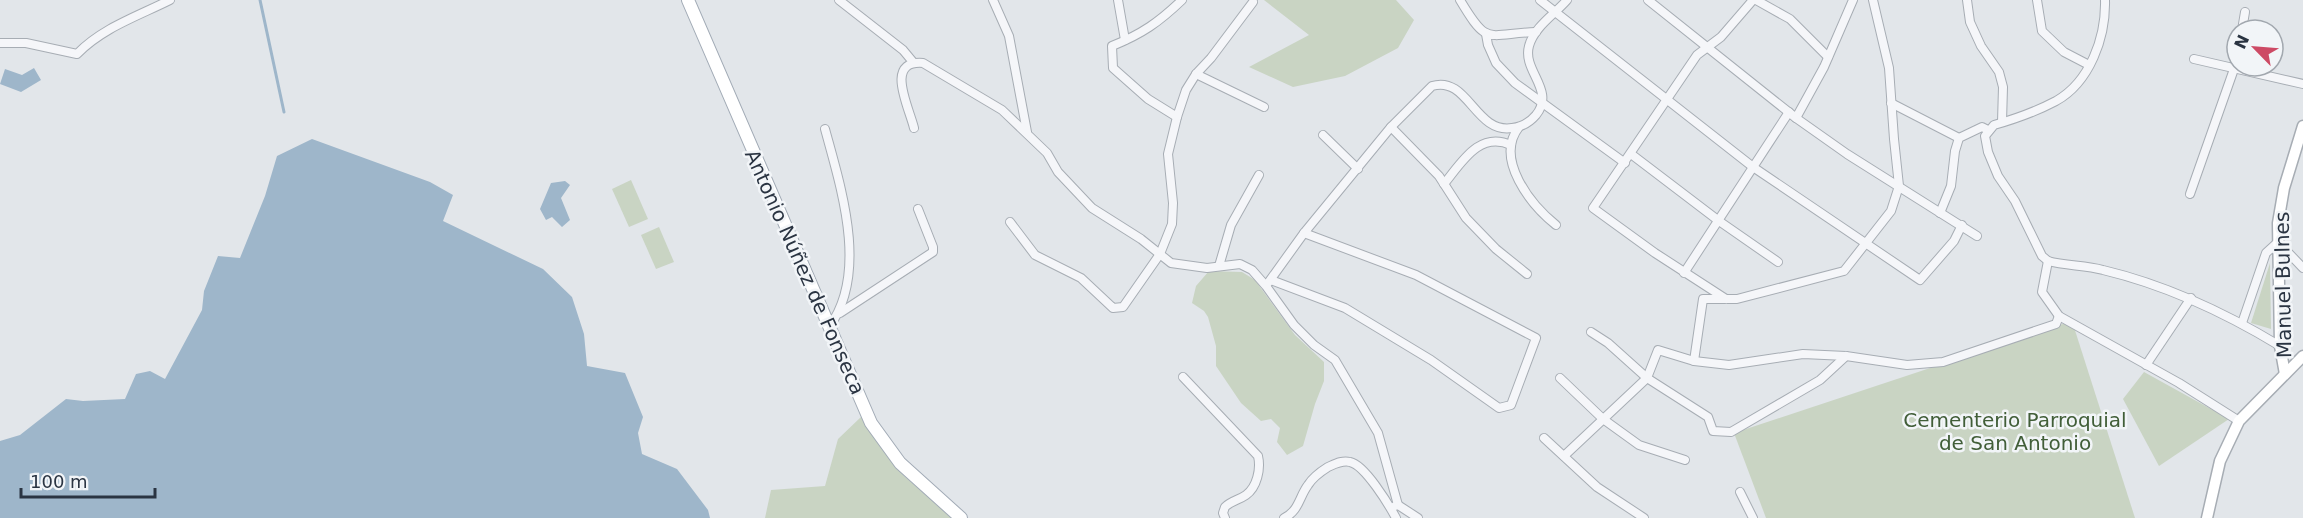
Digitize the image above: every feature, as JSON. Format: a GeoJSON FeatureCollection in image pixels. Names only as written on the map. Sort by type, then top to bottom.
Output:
{"type":"FeatureCollection","features":[{"type":"Feature","properties":{"kind":"main road","name":"Antonio Núñez de Fonseca"},"geometry":{"type":"LineString","coordinates":[[688,0],[871,423],[884,443],[909,472],[961,518]]}},
{"type":"Feature","properties":{"kind":"street"},"geometry":{"type":"LineString","coordinates":[[0,43],[26,43],[77,54],[89,42],[106,32],[170,0]]}},
{"type":"Feature","properties":{"kind":"street"},"geometry":{"type":"LineString","coordinates":[[839,0],[903,50],[913,62]]}},
{"type":"Feature","properties":{"kind":"street"},"geometry":{"type":"LineString","coordinates":[[993,0],[1009,36],[1027,132]]}},
{"type":"Feature","properties":{"kind":"street"},"geometry":{"type":"LineString","coordinates":[[1118,0],[1125,40]]}},
{"type":"Feature","properties":{"kind":"street"},"geometry":{"type":"LineString","coordinates":[[1177,117],[1148,99],[1113,68],[1112,46],[1138,35],[1158,22],[1182,0]]}},
{"type":"Feature","properties":{"kind":"street"},"geometry":{"type":"LineString","coordinates":[[1460,0],[1473,21],[1490,36],[1536,32]]}},
{"type":"Feature","properties":{"kind":"street"},"geometry":{"type":"LineString","coordinates":[[1540,0],[1754,167],[1920,280],[1954,241],[1962,225]]}},
{"type":"Feature","properties":{"kind":"street"},"geometry":{"type":"LineString","coordinates":[[1269,283],[1304,233],[1391,127],[1432,86],[1442,84],[1456,89],[1483,119],[1496,127],[1507,129],[1519,127],[1531,120],[1542,104],[1539,82],[1528,58],[1528,46],[1536,32],[1567,0]]}},
{"type":"Feature","properties":{"kind":"street"},"geometry":{"type":"LineString","coordinates":[[1648,0],[1796,118],[1847,154],[1977,236]]}},
{"type":"Feature","properties":{"kind":"street"},"geometry":{"type":"LineString","coordinates":[[1727,300],[1684,273],[1593,207],[1697,55],[1721,37],[1754,0],[1768,3],[1790,19],[1828,57]]}},
{"type":"Feature","properties":{"kind":"street"},"geometry":{"type":"LineString","coordinates":[[1796,118],[1828,57],[1852,0]]}},
{"type":"Feature","properties":{"kind":"street"},"geometry":{"type":"LineString","coordinates":[[1694,361],[1703,299],[1727,300],[1844,271],[1891,211],[1899,186],[1889,68],[1873,0]]}},
{"type":"Feature","properties":{"kind":"street"},"geometry":{"type":"LineString","coordinates":[[1967,0],[1970,22],[1981,46],[1998,72],[2002,87],[2002,122]]}},
{"type":"Feature","properties":{"kind":"street"},"geometry":{"type":"LineString","coordinates":[[2037,0],[2042,32],[2064,52],[2089,65]]}},
{"type":"Feature","properties":{"kind":"street"},"geometry":{"type":"LineString","coordinates":[[2105,0],[2106,16],[2100,40],[2083,75],[2062,97],[1994,125],[1988,130],[1985,141],[1998,176],[2020,210],[2042,256],[2048,261],[2102,270],[2191,298],[2242,323],[2280,346]]}},
{"type":"Feature","properties":{"kind":"street"},"geometry":{"type":"LineString","coordinates":[[1010,222],[1035,255],[1081,278],[1113,308],[1123,307],[1160,254],[1172,224],[1173,203],[1168,154],[1186,90],[1253,2]]}},
{"type":"Feature","properties":{"kind":"street"},"geometry":{"type":"LineString","coordinates":[[2244,18],[2245,12]]}},
{"type":"Feature","properties":{"kind":"street"},"geometry":{"type":"LineString","coordinates":[[1486,34],[1492,54],[1502,70],[1515,83],[1625,163]]}},
{"type":"Feature","properties":{"kind":"street"},"geometry":{"type":"LineString","coordinates":[[2194,59],[2225,67]]}},
{"type":"Feature","properties":{"kind":"street"},"geometry":{"type":"LineString","coordinates":[[914,128],[900,82],[902,72],[913,62],[923,63],[1002,110],[1047,153],[1058,172],[1092,208],[1141,238],[1171,263],[1207,268],[1240,264],[1269,283],[1345,308],[1431,360],[1499,408],[1511,405],[1536,338],[1416,275],[1304,233]]}},
{"type":"Feature","properties":{"kind":"street"},"geometry":{"type":"LineString","coordinates":[[1196,74],[1264,107]]}},
{"type":"Feature","properties":{"kind":"street"},"geometry":{"type":"LineString","coordinates":[[2190,195],[2231,78]]}},
{"type":"Feature","properties":{"kind":"street"},"geometry":{"type":"LineString","coordinates":[[2275,78],[2303,84]]}},
{"type":"Feature","properties":{"kind":"street"},"geometry":{"type":"LineString","coordinates":[[1891,103],[1959,138]]}},
{"type":"Feature","properties":{"kind":"street"},"geometry":{"type":"LineString","coordinates":[[1684,273],[1789,112]]}},
{"type":"Feature","properties":{"kind":"street","name":"Manuel Bulnes"},"geometry":{"type":"LineString","coordinates":[[2285,374],[2280,346],[2278,242],[2284,188],[2303,126]]}},
{"type":"Feature","properties":{"kind":"street"},"geometry":{"type":"LineString","coordinates":[[1391,127],[1439,176],[1466,218],[1496,249],[1527,274]]}},
{"type":"Feature","properties":{"kind":"street"},"geometry":{"type":"LineString","coordinates":[[1519,127],[1511,145],[1513,165],[1527,193],[1538,208],[1556,225]]}},
{"type":"Feature","properties":{"kind":"street"},"geometry":{"type":"LineString","coordinates":[[1940,213],[1951,186],[1955,151],[1959,138],[1982,127],[1988,130]]}},
{"type":"Feature","properties":{"kind":"street"},"geometry":{"type":"LineString","coordinates":[[825,129],[843,196],[850,244],[847,285],[840,313]]}},
{"type":"Feature","properties":{"kind":"street"},"geometry":{"type":"LineString","coordinates":[[1323,135],[1358,168]]}},
{"type":"Feature","properties":{"kind":"street"},"geometry":{"type":"LineString","coordinates":[[1444,184],[1477,146],[1492,141],[1511,145]]}},
{"type":"Feature","properties":{"kind":"street"},"geometry":{"type":"LineString","coordinates":[[1631,154],[1778,262]]}},
{"type":"Feature","properties":{"kind":"street"},"geometry":{"type":"LineString","coordinates":[[1219,266],[1231,225],[1259,175]]}},
{"type":"Feature","properties":{"kind":"street"},"geometry":{"type":"LineString","coordinates":[[829,327],[840,313],[933,252],[918,209]]}},
{"type":"Feature","properties":{"kind":"street"},"geometry":{"type":"LineString","coordinates":[[2242,323],[2266,253],[2278,242],[2303,268]]}},
{"type":"Feature","properties":{"kind":"street"},"geometry":{"type":"LineString","coordinates":[[2048,261],[2042,292],[2059,316],[2179,383],[2239,421]]}},
{"type":"Feature","properties":{"kind":"street"},"geometry":{"type":"LineString","coordinates":[[1269,283],[1294,325],[1314,345],[1335,360],[1367,412],[1382,444],[1396,518]]}},
{"type":"Feature","properties":{"kind":"street"},"geometry":{"type":"LineString","coordinates":[[2146,365],[2191,298]]}},
{"type":"Feature","properties":{"kind":"street"},"geometry":{"type":"LineString","coordinates":[[1564,456],[1647,378],[1658,350],[1694,361],[1729,365],[1803,354],[1846,356],[1907,365],[1943,362],[2056,324],[2059,316]]}},
{"type":"Feature","properties":{"kind":"street"},"geometry":{"type":"LineString","coordinates":[[1591,332],[1608,343],[1647,378],[1708,417],[1713,431],[1731,432],[1820,380],[1846,356]]}},
{"type":"Feature","properties":{"kind":"street"},"geometry":{"type":"LineString","coordinates":[[2207,518],[2220,461],[2239,421],[2303,356]]}},
{"type":"Feature","properties":{"kind":"street"},"geometry":{"type":"LineString","coordinates":[[1183,377],[1258,456],[1259,465],[1255,484],[1245,496],[1225,507],[1223,513],[1225,518]]}},
{"type":"Feature","properties":{"kind":"street"},"geometry":{"type":"LineString","coordinates":[[1560,378],[1603,419],[1639,445],[1685,460]]}},
{"type":"Feature","properties":{"kind":"street"},"geometry":{"type":"LineString","coordinates":[[1544,438],[1597,487],[1644,518]]}},
{"type":"Feature","properties":{"kind":"street"},"geometry":{"type":"LineString","coordinates":[[1284,518],[1297,508],[1303,492],[1316,475],[1345,461],[1361,468],[1394,506],[1418,518]]}},
{"type":"Feature","properties":{"kind":"street"},"geometry":{"type":"LineString","coordinates":[[1740,492],[1753,518]]}},
{"type":"Feature","properties":{"kind":"green space"},"geometry":{"type":"Polygon","coordinates":[[[1264,0],[1396,0],[1414,20],[1398,48],[1345,76],[1293,87],[1249,67],[1309,35],[1264,0]]]}},
{"type":"Feature","properties":{"kind":"green space"},"geometry":{"type":"Polygon","coordinates":[[[631,180],[648,219],[629,227],[612,189],[631,180]]]}},
{"type":"Feature","properties":{"kind":"green space"},"geometry":{"type":"Polygon","coordinates":[[[659,227],[674,262],[656,269],[641,235],[659,227]]]}},
{"type":"Feature","properties":{"kind":"green space"},"geometry":{"type":"Polygon","coordinates":[[[2270,263],[2271,329],[2251,323],[2270,263]]]}},
{"type":"Feature","properties":{"kind":"green space"},"geometry":{"type":"Polygon","coordinates":[[[1209,271],[1242,272],[1255,280],[1295,335],[1324,362],[1324,381],[1303,446],[1287,455],[1277,442],[1280,428],[1271,419],[1261,421],[1241,403],[1216,366],[1216,346],[1208,317],[1204,311],[1192,303],[1196,286],[1209,271]]]}},
{"type":"Feature","properties":{"kind":"green space","name":"Cementerio Parroquial de San Antonio"},"geometry":{"type":"Polygon","coordinates":[[[2072,321],[2135,518],[1766,518],[1734,433],[2072,321]]]}},
{"type":"Feature","properties":{"kind":"green space"},"geometry":{"type":"Polygon","coordinates":[[[2144,372],[2229,419],[2159,466],[2123,399],[2144,372]]]}},
{"type":"Feature","properties":{"kind":"green space"},"geometry":{"type":"Polygon","coordinates":[[[861,417],[903,475],[952,518],[765,518],[771,490],[825,486],[838,439],[861,417]]]}},
{"type":"Feature","properties":{"kind":"water"},"geometry":{"type":"Polygon","coordinates":[[[34,68],[41,80],[21,92],[0,84],[5,69],[22,75],[34,68]]]}},
{"type":"Feature","properties":{"kind":"water"},"geometry":{"type":"Polygon","coordinates":[[[312,139],[430,182],[453,195],[443,221],[543,269],[572,297],[584,334],[587,366],[625,373],[643,417],[638,433],[642,454],[677,469],[708,510],[710,518],[0,518],[0,441],[20,435],[66,399],[83,401],[125,399],[136,374],[150,371],[165,379],[202,310],[204,291],[218,256],[240,258],[265,196],[277,156],[312,139]]]}},
{"type":"Feature","properties":{"kind":"water"},"geometry":{"type":"Polygon","coordinates":[[[565,181],[570,185],[561,198],[570,220],[562,227],[552,217],[546,220],[540,209],[551,183],[565,181]]]}},
{"type":"Feature","properties":{"kind":"waterway"},"geometry":{"type":"LineString","coordinates":[[260,0],[284,112]]}}]}
